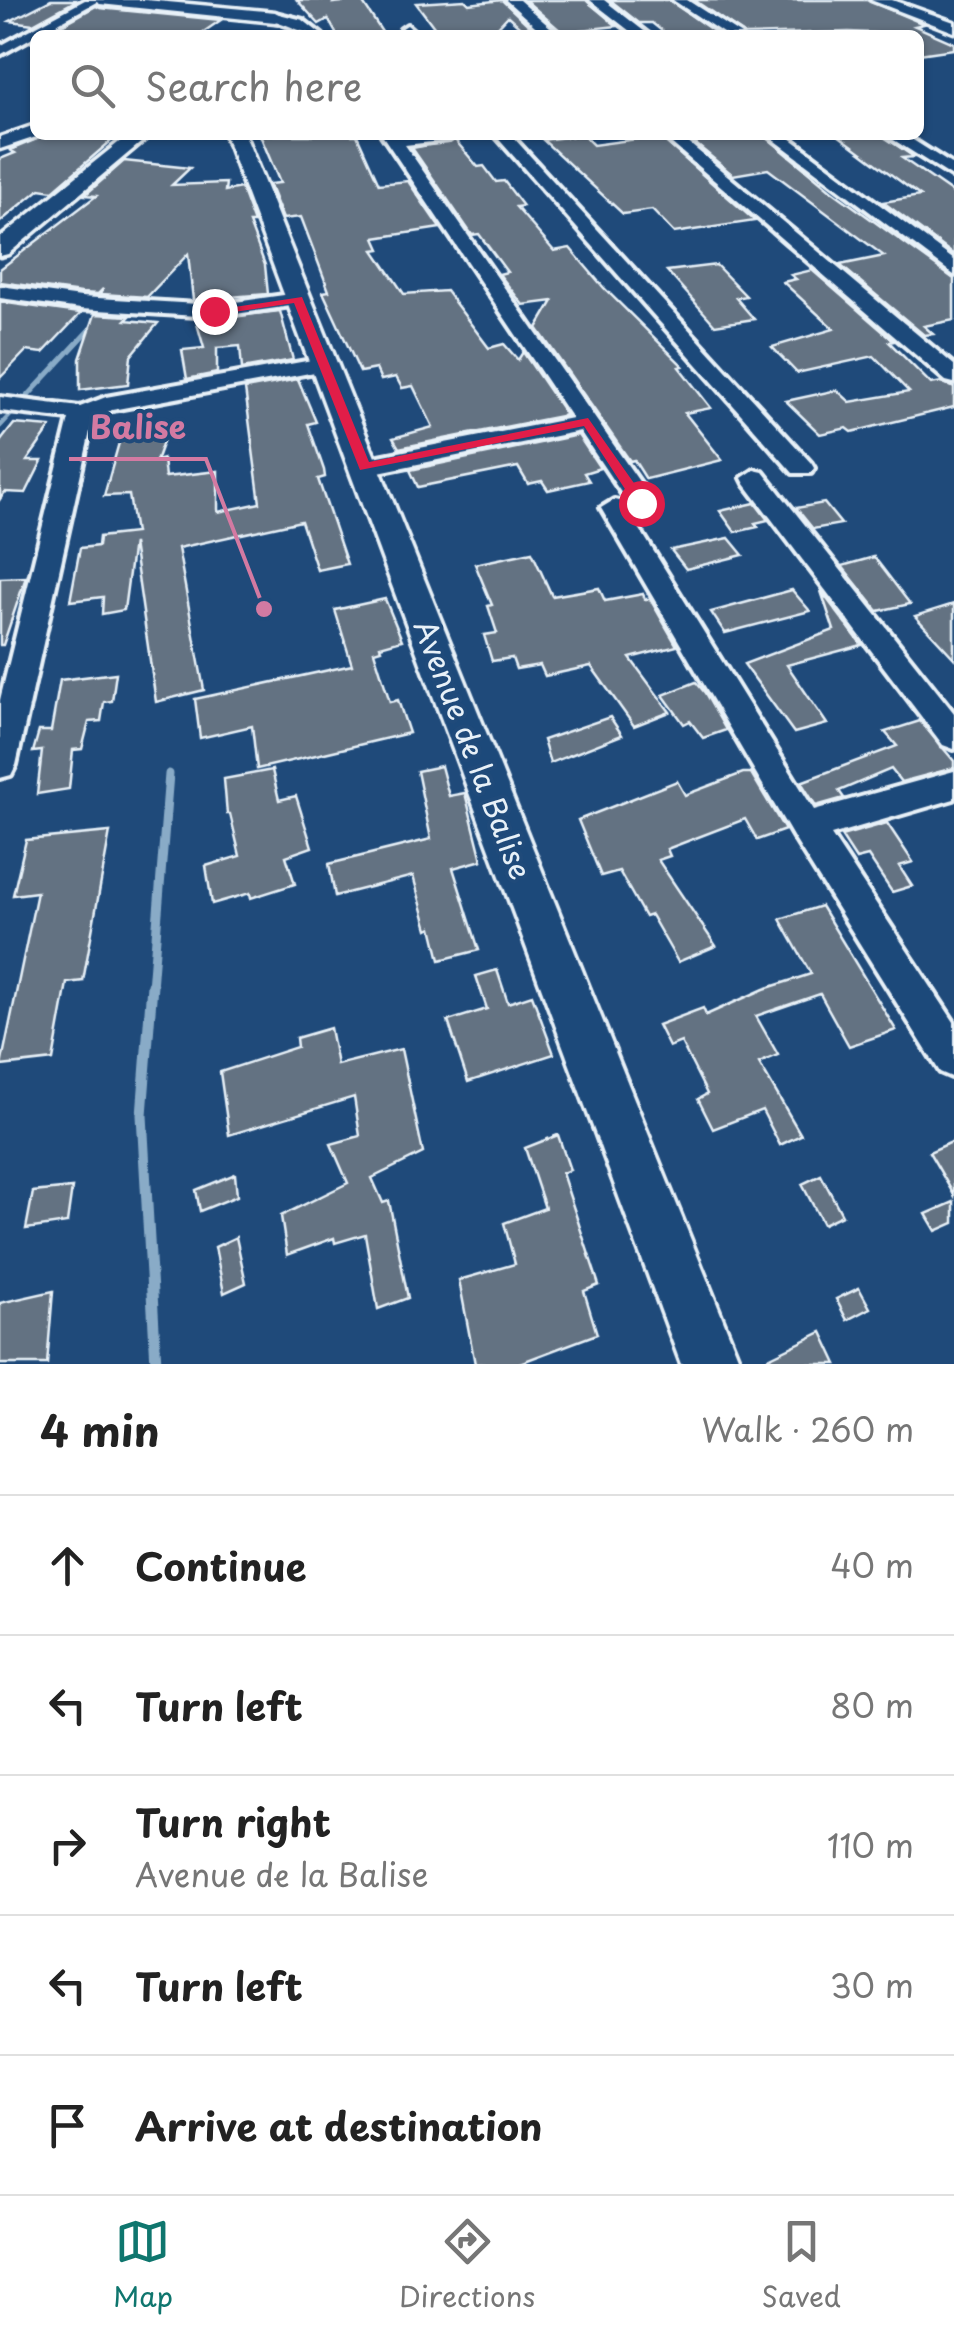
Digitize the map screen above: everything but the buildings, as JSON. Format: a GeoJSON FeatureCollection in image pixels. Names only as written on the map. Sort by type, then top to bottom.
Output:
{"type":"FeatureCollection","features":[{"type":"Feature","properties":{"kind":"street"},"geometry":{"type":"LineString","coordinates":[[40,30],[97,0],[275,17],[308,30]]}},
{"type":"Feature","properties":{"kind":"street"},"geometry":{"type":"LineString","coordinates":[[263,30],[285,0]]}},
{"type":"Feature","properties":{"kind":"street"},"geometry":{"type":"LineString","coordinates":[[512,0],[547,30]]}},
{"type":"Feature","properties":{"kind":"street"},"geometry":{"type":"LineString","coordinates":[[596,0],[636,30]]}},
{"type":"Feature","properties":{"kind":"street"},"geometry":{"type":"LineString","coordinates":[[679,0],[727,30]]}},
{"type":"Feature","properties":{"kind":"street"},"geometry":{"type":"LineString","coordinates":[[878,0],[954,27]]}},
{"type":"Feature","properties":{"kind":"street"},"geometry":{"type":"LineString","coordinates":[[0,51],[30,35]]}},
{"type":"Feature","properties":{"kind":"street"},"geometry":{"type":"LineString","coordinates":[[0,142],[30,133]]}},
{"type":"Feature","properties":{"kind":"street"},"geometry":{"type":"LineString","coordinates":[[0,249],[134,140]]}},
{"type":"Feature","properties":{"kind":"street","name":"Avenue de la Balise"},"geometry":{"type":"LineString","coordinates":[[236,140],[711,1364]]}},
{"type":"Feature","properties":{"kind":"street"},"geometry":{"type":"LineString","coordinates":[[393,140],[588,422],[628,506],[806,827],[954,1058]]}},
{"type":"Feature","properties":{"kind":"street"},"geometry":{"type":"LineString","coordinates":[[508,140],[802,468]]}},
{"type":"Feature","properties":{"kind":"street"},"geometry":{"type":"LineString","coordinates":[[676,140],[954,376]]}},
{"type":"Feature","properties":{"kind":"street"},"geometry":{"type":"LineString","coordinates":[[783,140],[954,269]]}},
{"type":"Feature","properties":{"kind":"street"},"geometry":{"type":"LineString","coordinates":[[902,140],[954,172]]}},
{"type":"Feature","properties":{"kind":"street"},"geometry":{"type":"LineString","coordinates":[[0,292],[81,303],[214,311],[298,300]]}},
{"type":"Feature","properties":{"kind":"street"},"geometry":{"type":"LineString","coordinates":[[1,404],[82,414],[106,404],[323,364]]}},
{"type":"Feature","properties":{"kind":"street"},"geometry":{"type":"LineString","coordinates":[[0,764],[82,414]]}},
{"type":"Feature","properties":{"kind":"street"},"geometry":{"type":"LineString","coordinates":[[364,467],[588,422]]}},
{"type":"Feature","properties":{"kind":"street"},"geometry":{"type":"LineString","coordinates":[[754,478],[954,736]]}},
{"type":"Feature","properties":{"kind":"street"},"geometry":{"type":"LineString","coordinates":[[806,827],[954,784]]}},
{"type":"Feature","properties":{"kind":"waterway"},"geometry":{"type":"LineString","coordinates":[[0,426],[128,288]]}},
{"type":"Feature","properties":{"kind":"waterway"},"geometry":{"type":"LineString","coordinates":[[152,988],[169,774]]}},
{"type":"Feature","properties":{"kind":"waterway"},"geometry":{"type":"LineString","coordinates":[[152,985],[142,1115],[156,1364]]}},
{"type":"Feature","properties":{"kind":"place","name":"Balise"},"geometry":{"type":"Point","coordinates":[264,609]}},
{"type":"Feature","properties":{"kind":"route"},"geometry":{"type":"LineString","coordinates":[[214,311],[298,300],[364,467],[588,422],[641,503]]}}]}
